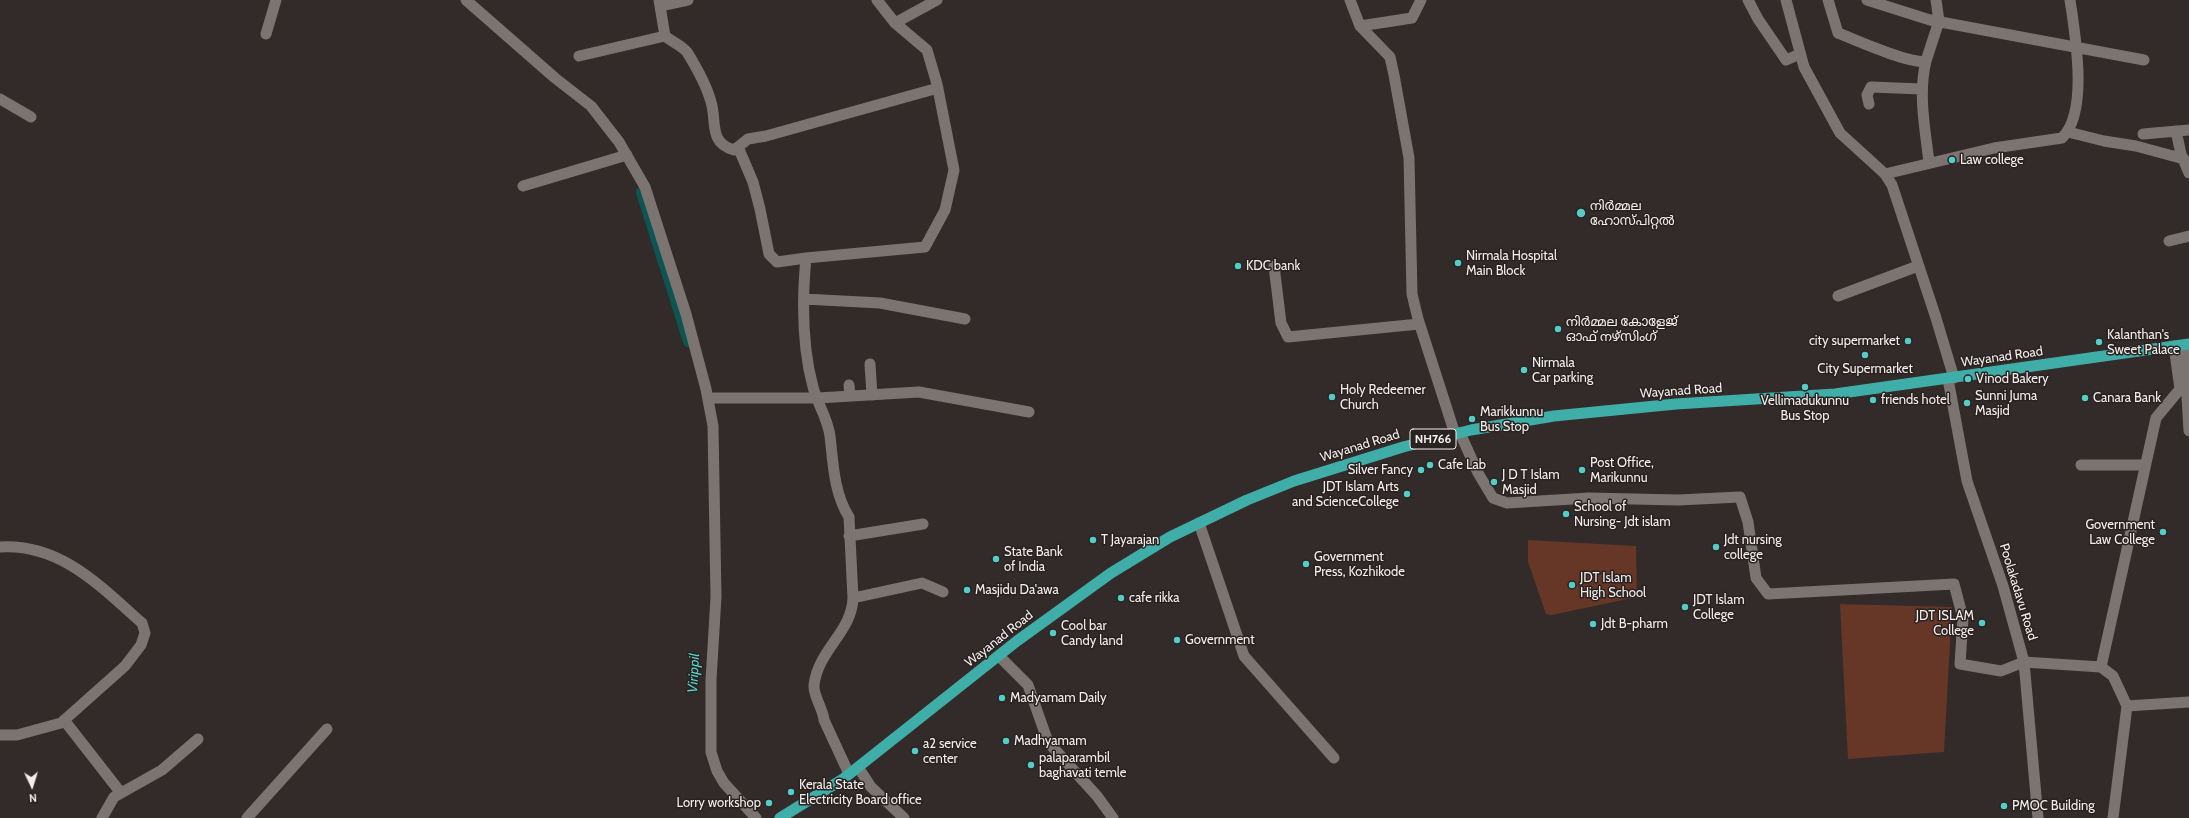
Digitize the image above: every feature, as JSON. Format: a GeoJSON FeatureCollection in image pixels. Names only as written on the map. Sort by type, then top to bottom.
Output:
{"type":"FeatureCollection","features":[{"type":"Feature","properties":{"kind":"highway","name":"Wayanad Road"},"geometry":{"type":"LineString","coordinates":[[780,818],[809,802],[849,774],[999,656],[1111,573],[1170,537],[1247,500],[1294,481],[1403,447],[1458,433],[1554,416],[1676,404],[1835,394],[2182,345]]}},
{"type":"Feature","properties":{"kind":"street"},"geometry":{"type":"LineString","coordinates":[[266,34],[276,0]]}},
{"type":"Feature","properties":{"kind":"street"},"geometry":{"type":"LineString","coordinates":[[466,0],[555,78],[590,106],[627,155],[645,187],[686,314],[708,398],[713,426],[716,562],[711,680],[711,752],[717,771],[724,783],[756,818]]}},
{"type":"Feature","properties":{"kind":"street"},"geometry":{"type":"LineString","coordinates":[[688,0],[659,3],[665,36],[686,50],[712,103],[715,133],[719,140],[734,150],[748,139],[766,136],[938,88]]}},
{"type":"Feature","properties":{"kind":"street"},"geometry":{"type":"LineString","coordinates":[[738,147],[753,182],[769,254],[777,262],[925,247],[945,210],[954,170],[938,88],[927,50],[895,23],[877,0]]}},
{"type":"Feature","properties":{"kind":"street"},"geometry":{"type":"LineString","coordinates":[[895,23],[937,0]]}},
{"type":"Feature","properties":{"kind":"street"},"geometry":{"type":"LineString","coordinates":[[1350,0],[1360,26],[1390,57],[1394,75],[1409,158],[1412,294],[1419,324],[1458,433],[1478,473],[1493,498],[1507,504],[1589,498],[1678,500],[1740,497],[1748,522],[1756,578],[1768,594],[1954,584],[1963,618],[1960,664],[2001,671],[2024,662],[2100,667],[2113,676],[2127,706],[2113,818]]}},
{"type":"Feature","properties":{"kind":"street"},"geometry":{"type":"LineString","coordinates":[[1360,26],[1412,18],[1421,0]]}},
{"type":"Feature","properties":{"kind":"street"},"geometry":{"type":"LineString","coordinates":[[1748,0],[1758,19],[1786,60],[1800,54]]}},
{"type":"Feature","properties":{"kind":"street"},"geometry":{"type":"LineString","coordinates":[[1786,0],[1804,67],[1840,133],[1885,174],[1929,162],[1994,148],[2062,138],[2068,132],[2076,104],[2079,80],[2077,47],[2070,0]]}},
{"type":"Feature","properties":{"kind":"street"},"geometry":{"type":"LineString","coordinates":[[1828,0],[1838,34],[1904,57],[1921,62],[1926,61]]}},
{"type":"Feature","properties":{"kind":"street"},"geometry":{"type":"LineString","coordinates":[[1867,0],[1939,21],[2144,60]]}},
{"type":"Feature","properties":{"kind":"street"},"geometry":{"type":"LineString","coordinates":[[1929,162],[1922,104],[1922,76],[1939,21],[1936,0]]}},
{"type":"Feature","properties":{"kind":"street"},"geometry":{"type":"LineString","coordinates":[[579,56],[665,36]]}},
{"type":"Feature","properties":{"kind":"street"},"geometry":{"type":"LineString","coordinates":[[1869,104],[1867,95],[1871,87],[1922,89]]}},
{"type":"Feature","properties":{"kind":"street"},"geometry":{"type":"LineString","coordinates":[[0,99],[31,117]]}},
{"type":"Feature","properties":{"kind":"street"},"geometry":{"type":"LineString","coordinates":[[2143,134],[2189,130]]}},
{"type":"Feature","properties":{"kind":"street"},"geometry":{"type":"LineString","coordinates":[[2176,131],[2189,173]]}},
{"type":"Feature","properties":{"kind":"street"},"geometry":{"type":"LineString","coordinates":[[2068,132],[2104,141],[2136,146],[2184,160]]}},
{"type":"Feature","properties":{"kind":"street"},"geometry":{"type":"LineString","coordinates":[[523,186],[627,155]]}},
{"type":"Feature","properties":{"kind":"street","name":"Poolakadavu Road"},"geometry":{"type":"LineString","coordinates":[[1885,174],[1892,185],[1936,318],[1951,378],[1967,481],[2003,586],[2024,662],[2038,818]]}},
{"type":"Feature","properties":{"kind":"street"},"geometry":{"type":"LineString","coordinates":[[2169,241],[2189,236]]}},
{"type":"Feature","properties":{"kind":"street"},"geometry":{"type":"LineString","coordinates":[[806,258],[804,299],[805,340],[812,382],[830,435],[832,459],[843,508],[850,517],[849,536],[852,550],[853,598],[852,611],[848,621],[826,651],[814,686],[815,693],[823,710],[824,720],[849,774]]}},
{"type":"Feature","properties":{"kind":"street"},"geometry":{"type":"LineString","coordinates":[[1274,266],[1281,323],[1288,337],[1419,324]]}},
{"type":"Feature","properties":{"kind":"street"},"geometry":{"type":"LineString","coordinates":[[1838,296],[1918,266]]}},
{"type":"Feature","properties":{"kind":"street"},"geometry":{"type":"LineString","coordinates":[[804,299],[880,303],[965,319]]}},
{"type":"Feature","properties":{"kind":"street"},"geometry":{"type":"LineString","coordinates":[[2182,345],[2189,431]]}},
{"type":"Feature","properties":{"kind":"street"},"geometry":{"type":"LineString","coordinates":[[2100,667],[2156,418],[2180,388],[2182,345]]}},
{"type":"Feature","properties":{"kind":"street"},"geometry":{"type":"LineString","coordinates":[[870,364],[872,395]]}},
{"type":"Feature","properties":{"kind":"street"},"geometry":{"type":"LineString","coordinates":[[708,398],[818,398],[850,390],[872,395],[919,392],[1029,412]]}},
{"type":"Feature","properties":{"kind":"street"},"geometry":{"type":"LineString","coordinates":[[2081,465],[2145,465]]}},
{"type":"Feature","properties":{"kind":"street"},"geometry":{"type":"LineString","coordinates":[[849,536],[923,524]]}},
{"type":"Feature","properties":{"kind":"street"},"geometry":{"type":"LineString","coordinates":[[1199,524],[1244,656],[1334,758]]}},
{"type":"Feature","properties":{"kind":"street"},"geometry":{"type":"LineString","coordinates":[[0,547],[33,549],[62,559],[94,581],[142,623],[145,633],[141,645],[125,666],[61,723],[17,735],[0,735]]}},
{"type":"Feature","properties":{"kind":"street"},"geometry":{"type":"LineString","coordinates":[[853,598],[922,583],[943,592]]}},
{"type":"Feature","properties":{"kind":"street"},"geometry":{"type":"LineString","coordinates":[[999,656],[1028,685],[1048,742],[1097,796],[1113,818]]}},
{"type":"Feature","properties":{"kind":"street"},"geometry":{"type":"LineString","coordinates":[[2127,706],[2189,702]]}},
{"type":"Feature","properties":{"kind":"street"},"geometry":{"type":"LineString","coordinates":[[64,720],[121,793]]}},
{"type":"Feature","properties":{"kind":"street"},"geometry":{"type":"LineString","coordinates":[[247,818],[327,729]]}},
{"type":"Feature","properties":{"kind":"street"},"geometry":{"type":"LineString","coordinates":[[102,818],[114,797],[162,770],[198,739]]}},
{"type":"Feature","properties":{"kind":"street"},"geometry":{"type":"LineString","coordinates":[[858,767],[871,787],[904,818]]}},
{"type":"Feature","properties":{"kind":"shaded area"},"geometry":{"type":"Polygon","coordinates":[[[1528,540],[1636,546],[1637,597],[1552,615],[1546,614],[1528,562],[1528,540]]]}},
{"type":"Feature","properties":{"kind":"shaded area"},"geometry":{"type":"Polygon","coordinates":[[[1840,604],[1952,607],[1944,752],[1848,759],[1840,604]]]}},
{"type":"Feature","properties":{"kind":"waterway"},"geometry":{"type":"LineString","coordinates":[[641,192],[688,342]]}},
{"type":"Feature","properties":{"kind":"place","name":"Law college"},"geometry":{"type":"Point","coordinates":[1952,160]}},
{"type":"Feature","properties":{"kind":"place","name":"നിർമ്മല ഹോസ്പിറ്റൽ"},"geometry":{"type":"Point","coordinates":[1581,213]}},
{"type":"Feature","properties":{"kind":"place","name":"Nirmala Hospital Main Block"},"geometry":{"type":"Point","coordinates":[1458,263]}},
{"type":"Feature","properties":{"kind":"place","name":"KDC bank"},"geometry":{"type":"Point","coordinates":[1238,266]}},
{"type":"Feature","properties":{"kind":"place","name":"നിർമ്മല കോളേജ് ഓഫ് നഴ്സിംഗ്"},"geometry":{"type":"Point","coordinates":[1558,329]}},
{"type":"Feature","properties":{"kind":"place","name":"city supermarket"},"geometry":{"type":"Point","coordinates":[1908,341]}},
{"type":"Feature","properties":{"kind":"place","name":"Kalanthan's Sweet Palace"},"geometry":{"type":"Point","coordinates":[2099,342]}},
{"type":"Feature","properties":{"kind":"place","name":"City Supermarket"},"geometry":{"type":"Point","coordinates":[1865,355]}},
{"type":"Feature","properties":{"kind":"place","name":"Nirmala Car parking"},"geometry":{"type":"Point","coordinates":[1524,370]}},
{"type":"Feature","properties":{"kind":"place","name":"Vinod Bakery"},"geometry":{"type":"Point","coordinates":[1968,379]}},
{"type":"Feature","properties":{"kind":"place","name":"Vellimadukunnu Bus Stop"},"geometry":{"type":"Point","coordinates":[1805,387]}},
{"type":"Feature","properties":{"kind":"place","name":"Holy Redeemer Church"},"geometry":{"type":"Point","coordinates":[1332,397]}},
{"type":"Feature","properties":{"kind":"place","name":"Canara Bank"},"geometry":{"type":"Point","coordinates":[2085,398]}},
{"type":"Feature","properties":{"kind":"place","name":"friends hotel"},"geometry":{"type":"Point","coordinates":[1873,400]}},
{"type":"Feature","properties":{"kind":"place","name":"Sunni Juma Masjid"},"geometry":{"type":"Point","coordinates":[1967,403]}},
{"type":"Feature","properties":{"kind":"place","name":"Marikkunnu Bus Stop"},"geometry":{"type":"Point","coordinates":[1472,419]}},
{"type":"Feature","properties":{"kind":"place","name":"Cafe Lab"},"geometry":{"type":"Point","coordinates":[1430,465]}},
{"type":"Feature","properties":{"kind":"place","name":"Silver Fancy"},"geometry":{"type":"Point","coordinates":[1421,470]}},
{"type":"Feature","properties":{"kind":"place","name":"Post Office, Marikunnu"},"geometry":{"type":"Point","coordinates":[1582,470]}},
{"type":"Feature","properties":{"kind":"place","name":"J D T Islam Masjid"},"geometry":{"type":"Point","coordinates":[1494,482]}},
{"type":"Feature","properties":{"kind":"place","name":"JDT Islam Arts and ScienceCollege"},"geometry":{"type":"Point","coordinates":[1407,494]}},
{"type":"Feature","properties":{"kind":"place","name":"School of Nursing- Jdt islam"},"geometry":{"type":"Point","coordinates":[1566,514]}},
{"type":"Feature","properties":{"kind":"place","name":"Government Law College"},"geometry":{"type":"Point","coordinates":[2163,532]}},
{"type":"Feature","properties":{"kind":"place","name":"T Jayarajan"},"geometry":{"type":"Point","coordinates":[1093,540]}},
{"type":"Feature","properties":{"kind":"place","name":"Jdt nursing college"},"geometry":{"type":"Point","coordinates":[1716,547]}},
{"type":"Feature","properties":{"kind":"place","name":"State Bank of India"},"geometry":{"type":"Point","coordinates":[996,559]}},
{"type":"Feature","properties":{"kind":"place","name":"Government Press, Kozhikode"},"geometry":{"type":"Point","coordinates":[1306,564]}},
{"type":"Feature","properties":{"kind":"place","name":"JDT Islam High School"},"geometry":{"type":"Point","coordinates":[1572,585]}},
{"type":"Feature","properties":{"kind":"place","name":"Masjidu Da'awa"},"geometry":{"type":"Point","coordinates":[967,590]}},
{"type":"Feature","properties":{"kind":"place","name":"cafe rikka"},"geometry":{"type":"Point","coordinates":[1121,598]}},
{"type":"Feature","properties":{"kind":"place","name":"JDT Islam College"},"geometry":{"type":"Point","coordinates":[1685,607]}},
{"type":"Feature","properties":{"kind":"place","name":"JDT ISLAM College"},"geometry":{"type":"Point","coordinates":[1982,623]}},
{"type":"Feature","properties":{"kind":"place","name":"Jdt B-pharm"},"geometry":{"type":"Point","coordinates":[1593,624]}},
{"type":"Feature","properties":{"kind":"place","name":"Cool bar Candy land"},"geometry":{"type":"Point","coordinates":[1053,633]}},
{"type":"Feature","properties":{"kind":"place","name":"Government"},"geometry":{"type":"Point","coordinates":[1177,640]}},
{"type":"Feature","properties":{"kind":"place","name":"Madyamam Daily"},"geometry":{"type":"Point","coordinates":[1002,698]}},
{"type":"Feature","properties":{"kind":"place","name":"Madhyamam"},"geometry":{"type":"Point","coordinates":[1006,741]}},
{"type":"Feature","properties":{"kind":"place","name":"a2 service center"},"geometry":{"type":"Point","coordinates":[915,751]}},
{"type":"Feature","properties":{"kind":"place","name":"palaparambil baghavati temle"},"geometry":{"type":"Point","coordinates":[1031,765]}},
{"type":"Feature","properties":{"kind":"place","name":"Kerala State Electricity Board office"},"geometry":{"type":"Point","coordinates":[791,792]}},
{"type":"Feature","properties":{"kind":"place","name":"Lorry workshop"},"geometry":{"type":"Point","coordinates":[769,803]}},
{"type":"Feature","properties":{"kind":"place","name":"PMOC Building"},"geometry":{"type":"Point","coordinates":[2004,806]}},
{"type":"Feature","properties":{"kind":"water label","name":"Virippil"},"geometry":{"type":"Point","coordinates":[694,673]}}]}
